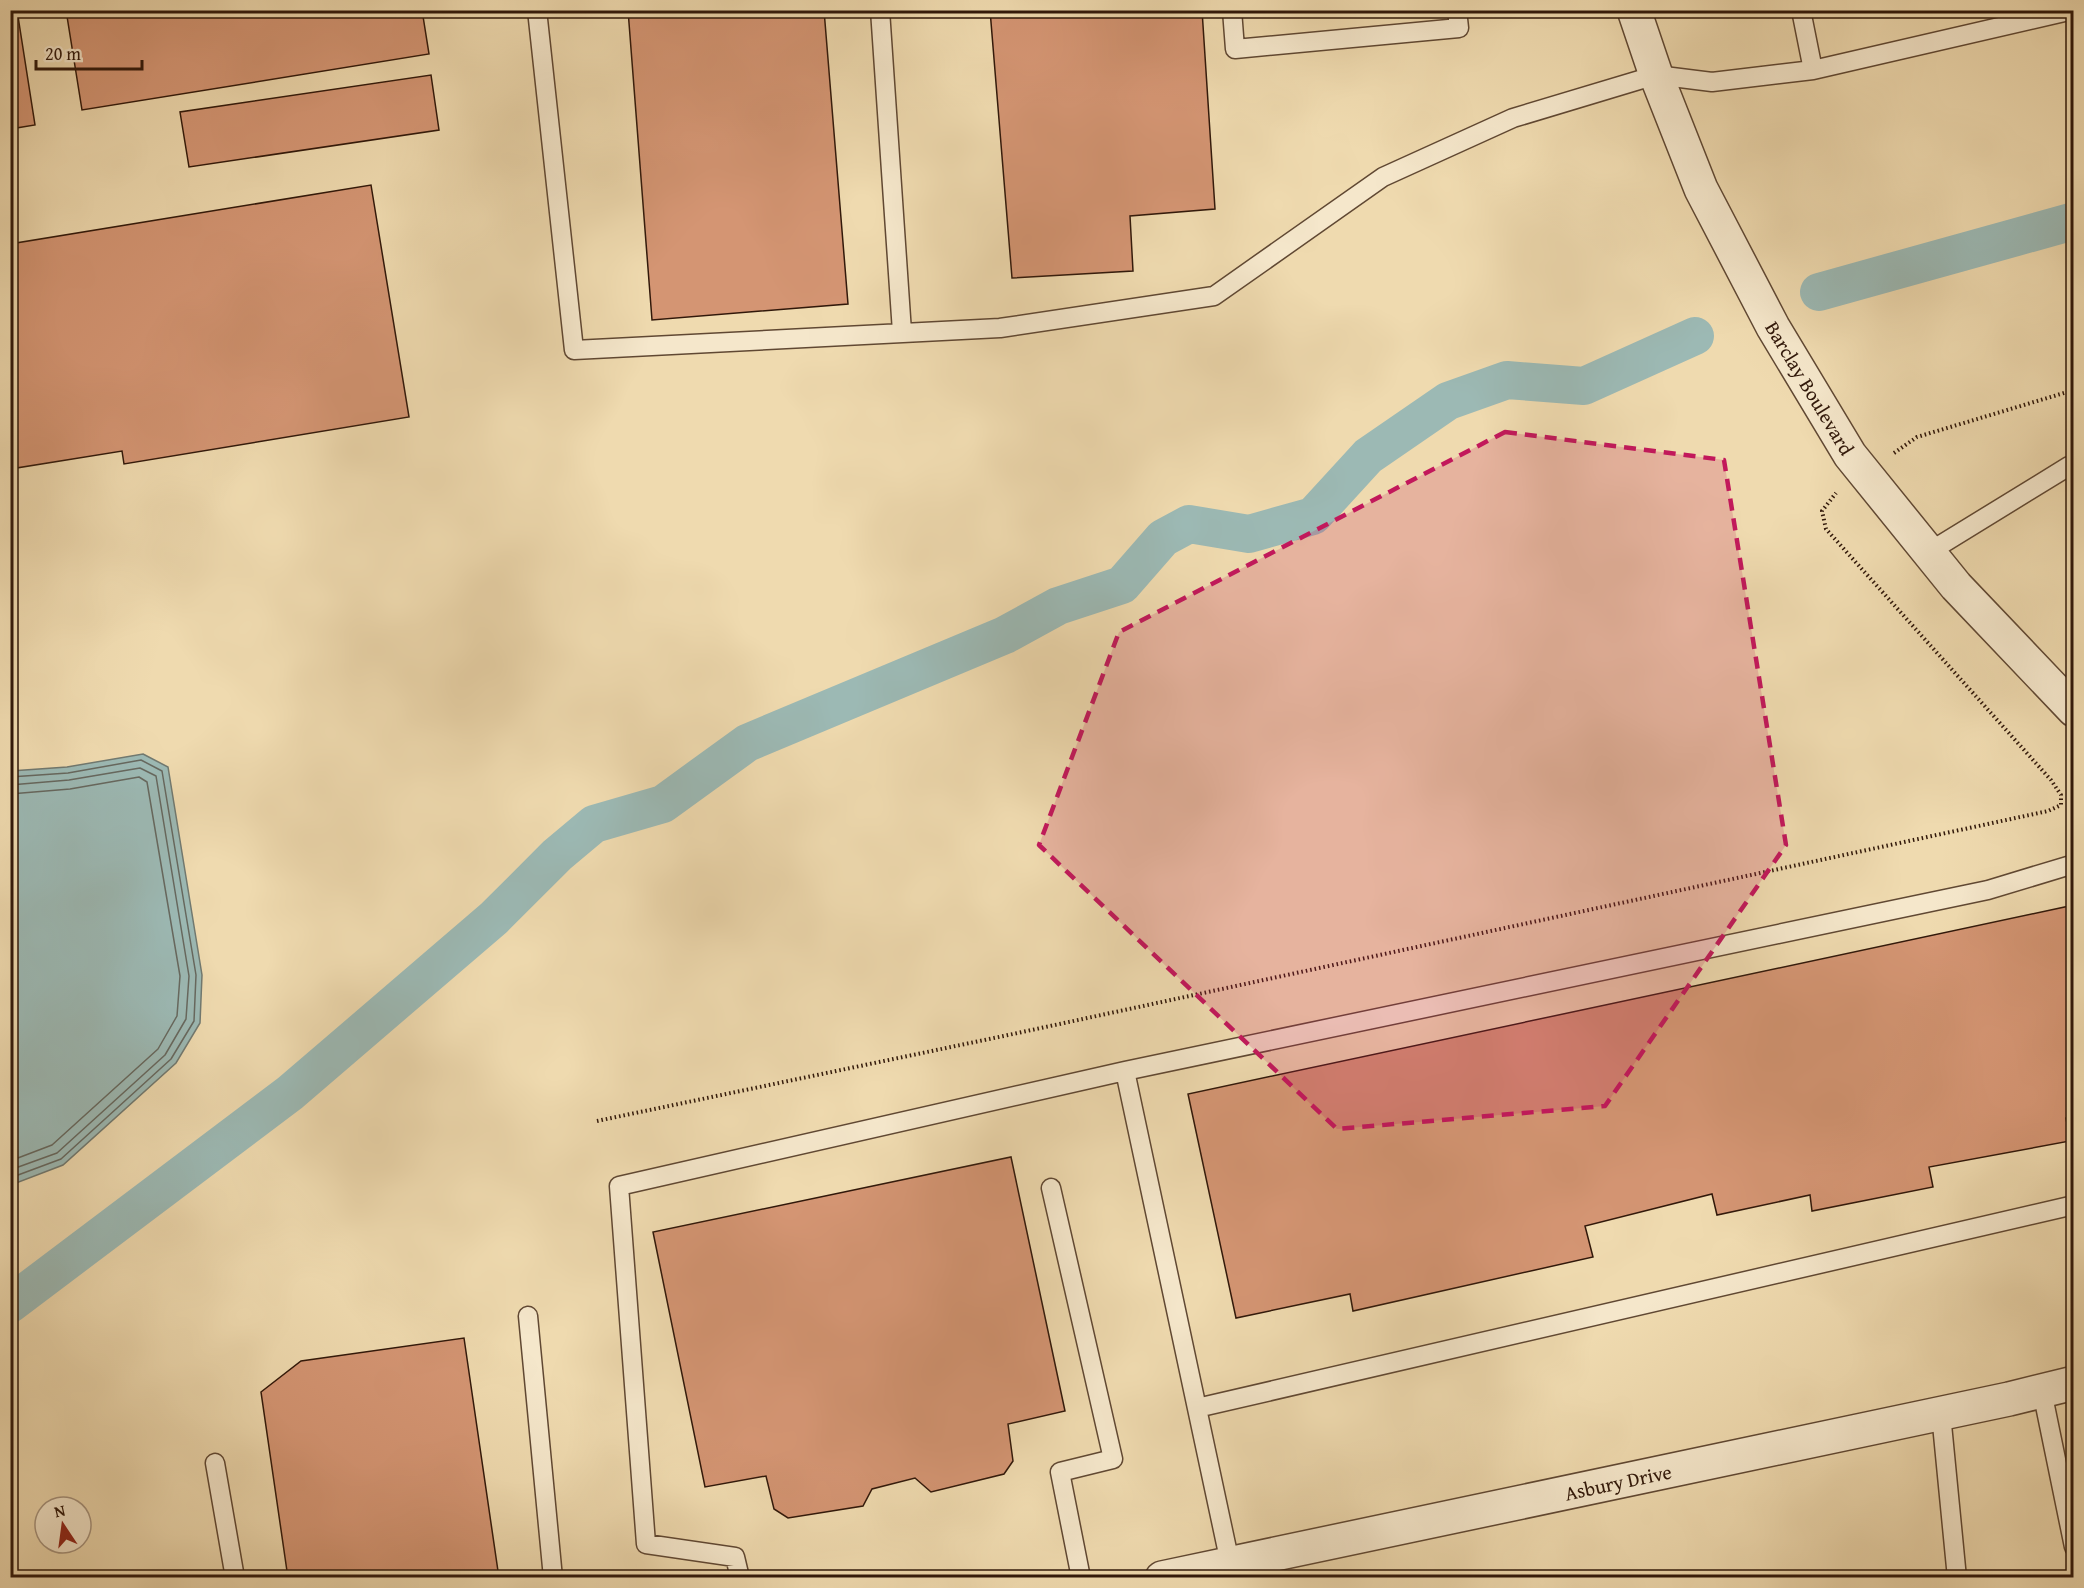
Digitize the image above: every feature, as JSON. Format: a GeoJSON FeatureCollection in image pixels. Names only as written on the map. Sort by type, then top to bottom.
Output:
{"type":"FeatureCollection","features":[{"type":"Feature","properties":{"kind":"street","name":"Barclay Boulevard"},"geometry":{"type":"LineString","coordinates":[[1634,10],[1656,75],[1701,189],[1773,327],[1850,455],[1956,586],[2073,710]]}},
{"type":"Feature","properties":{"kind":"street","name":"Asbury Drive"},"geometry":{"type":"LineString","coordinates":[[1180,1576],[1230,1563],[1941,1414],[2073,1383]]}},
{"type":"Feature","properties":{"kind":"lane"},"geometry":{"type":"LineString","coordinates":[[537,10],[574,350],[1000,328],[1214,296],[1383,177],[1513,118],[1656,75],[1712,82],[1813,70],[2073,10]]}},
{"type":"Feature","properties":{"kind":"lane"},"geometry":{"type":"LineString","coordinates":[[880,10],[902,332]]}},
{"type":"Feature","properties":{"kind":"lane"},"geometry":{"type":"LineString","coordinates":[[1232,10],[1235,49],[1459,28],[1457,10]]}},
{"type":"Feature","properties":{"kind":"lane"},"geometry":{"type":"LineString","coordinates":[[1801,10],[1813,70]]}},
{"type":"Feature","properties":{"kind":"lane"},"geometry":{"type":"LineString","coordinates":[[1929,552],[2072,467]]}},
{"type":"Feature","properties":{"kind":"lane"},"geometry":{"type":"LineString","coordinates":[[740,1578],[735,1557],[646,1544],[619,1186],[1125,1071],[1988,890],[2073,864]]}},
{"type":"Feature","properties":{"kind":"lane"},"geometry":{"type":"LineString","coordinates":[[1125,1071],[1230,1563]]}},
{"type":"Feature","properties":{"kind":"lane"},"geometry":{"type":"LineString","coordinates":[[1051,1188],[1113,1460],[1060,1472],[1081,1578]]}},
{"type":"Feature","properties":{"kind":"lane"},"geometry":{"type":"LineString","coordinates":[[1197,1408],[2073,1205]]}},
{"type":"Feature","properties":{"kind":"lane"},"geometry":{"type":"LineString","coordinates":[[528,1316],[553,1578]]}},
{"type":"Feature","properties":{"kind":"lane"},"geometry":{"type":"LineString","coordinates":[[2042,1391],[2073,1547]]}},
{"type":"Feature","properties":{"kind":"lane"},"geometry":{"type":"LineString","coordinates":[[1941,1414],[1957,1578]]}},
{"type":"Feature","properties":{"kind":"lane"},"geometry":{"type":"LineString","coordinates":[[215,1463],[235,1578]]}},
{"type":"Feature","properties":{"kind":"path"},"geometry":{"type":"LineString","coordinates":[[1890,455],[1917,437],[2073,390]]}},
{"type":"Feature","properties":{"kind":"path"},"geometry":{"type":"LineString","coordinates":[[597,1121],[2048,812],[2061,805],[2061,795],[2051,780],[1826,529],[1822,511],[1833,495]]}},
{"type":"Feature","properties":{"kind":"highlighted area"},"geometry":{"type":"Polygon","coordinates":[[[1505,432],[1724,460],[1786,845],[1605,1106],[1337,1129],[1039,845],[1119,632],[1505,432]]]}},
{"type":"Feature","properties":{"kind":"water"},"geometry":{"type":"Polygon","coordinates":[[[143,754],[168,767],[202,975],[200,1023],[176,1063],[63,1165],[11,1185],[11,771],[67,767],[143,754]]]}},
{"type":"Feature","properties":{"kind":"building"},"geometry":{"type":"Polygon","coordinates":[[[10,10],[17,10],[35,125],[10,129],[10,10]]]}},
{"type":"Feature","properties":{"kind":"building"},"geometry":{"type":"Polygon","coordinates":[[[66,10],[422,10],[429,54],[82,110],[66,10]]]}},
{"type":"Feature","properties":{"kind":"building"},"geometry":{"type":"Polygon","coordinates":[[[628,10],[824,10],[848,304],[652,320],[628,10]]]}},
{"type":"Feature","properties":{"kind":"building"},"geometry":{"type":"Polygon","coordinates":[[[990,10],[1202,10],[1215,209],[1130,216],[1133,271],[1012,278],[990,10]]]}},
{"type":"Feature","properties":{"kind":"building"},"geometry":{"type":"Polygon","coordinates":[[[431,75],[439,130],[189,167],[180,112],[431,75]]]}},
{"type":"Feature","properties":{"kind":"building"},"geometry":{"type":"Polygon","coordinates":[[[371,185],[409,417],[124,464],[122,451],[10,469],[10,244],[371,185]]]}},
{"type":"Feature","properties":{"kind":"building"},"geometry":{"type":"Polygon","coordinates":[[[2074,905],[2074,1116],[2066,1118],[2070,1141],[1929,1167],[1933,1187],[1812,1211],[1810,1195],[1717,1215],[1712,1194],[1585,1226],[1593,1257],[1353,1311],[1350,1294],[1236,1318],[1188,1094],[2074,905]]]}},
{"type":"Feature","properties":{"kind":"building"},"geometry":{"type":"Polygon","coordinates":[[[1011,1157],[1065,1411],[1008,1424],[1013,1461],[1004,1474],[931,1492],[915,1478],[872,1489],[863,1506],[788,1518],[774,1509],[766,1476],[705,1487],[653,1232],[1011,1157]]]}},
{"type":"Feature","properties":{"kind":"building"},"geometry":{"type":"Polygon","coordinates":[[[464,1338],[499,1578],[288,1578],[261,1392],[301,1361],[464,1338]]]}},
{"type":"Feature","properties":{"kind":"waterway"},"geometry":{"type":"LineString","coordinates":[[1819,292],[2074,221]]}},
{"type":"Feature","properties":{"kind":"waterway"},"geometry":{"type":"LineString","coordinates":[[10,1304],[290,1093],[494,918],[557,855],[594,824],[663,804],[747,743],[1005,635],[1058,606],[1122,585],[1163,538],[1189,524],[1249,534],[1313,516],[1368,456],[1448,401],[1507,380],[1584,386],[1695,336]]}}]}
